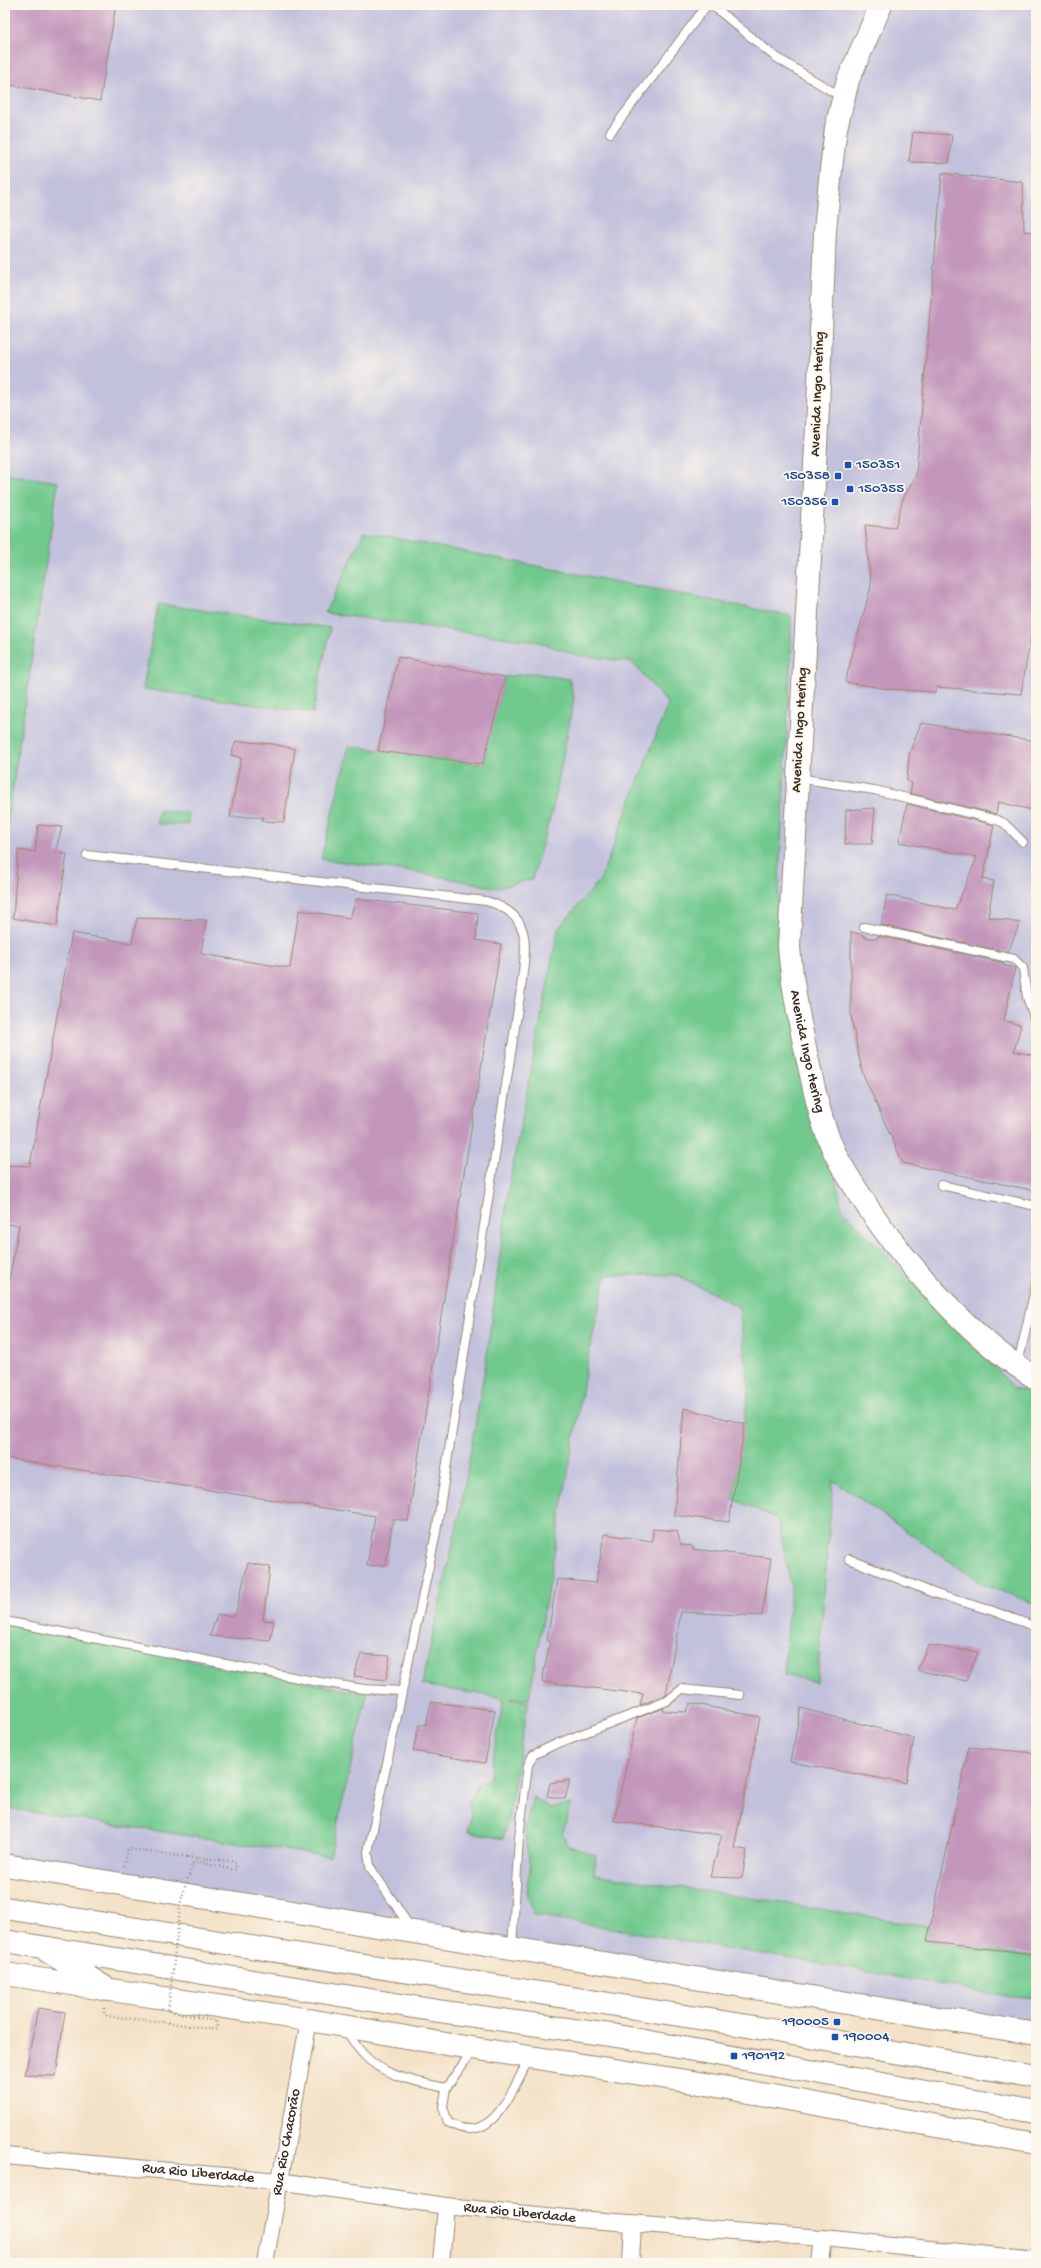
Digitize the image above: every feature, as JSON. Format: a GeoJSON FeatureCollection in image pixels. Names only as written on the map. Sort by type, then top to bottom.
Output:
{"type":"FeatureCollection","features":[{"type":"Feature","properties":{"kind":"main road","name":"Avenida Ingo Hering"},"geometry":{"type":"LineString","coordinates":[[881,5],[863,42],[848,80],[836,128],[825,231],[818,408],[789,946],[791,974],[798,1018],[819,1110],[831,1145],[871,1213],[914,1267],[970,1328],[1017,1367],[1036,1378]]}},
{"type":"Feature","properties":{"kind":"main road"},"geometry":{"type":"LineString","coordinates":[[5,1865],[1036,2034]]}},
{"type":"Feature","properties":{"kind":"main road"},"geometry":{"type":"LineString","coordinates":[[5,1908],[742,2025],[1036,2077]]}},
{"type":"Feature","properties":{"kind":"main road"},"geometry":{"type":"LineString","coordinates":[[5,1941],[438,2011],[617,2036],[1036,2112]]}},
{"type":"Feature","properties":{"kind":"main road"},"geometry":{"type":"LineString","coordinates":[[39,1946],[109,1990]]}},
{"type":"Feature","properties":{"kind":"main road"},"geometry":{"type":"LineString","coordinates":[[5,1974],[309,2020],[474,2049],[706,2084],[1036,2144]]}},
{"type":"Feature","properties":{"kind":"street","name":"Rua Rio Chacorão"},"geometry":{"type":"LineString","coordinates":[[265,2263],[309,2020]]}},
{"type":"Feature","properties":{"kind":"street","name":"Rua Rio Liberdade"},"geometry":{"type":"LineString","coordinates":[[5,2156],[279,2181],[446,2206],[823,2238],[999,2260],[1036,2260]]}},
{"type":"Feature","properties":{"kind":"street"},"geometry":{"type":"LineString","coordinates":[[441,2263],[446,2206]]}},
{"type":"Feature","properties":{"kind":"street"},"geometry":{"type":"LineString","coordinates":[[631,2263],[634,2223]]}},
{"type":"Feature","properties":{"kind":"street"},"geometry":{"type":"LineString","coordinates":[[820,2263],[823,2238]]}},
{"type":"Feature","properties":{"kind":"lane"},"geometry":{"type":"LineString","coordinates":[[610,133],[707,5]]}},
{"type":"Feature","properties":{"kind":"lane"},"geometry":{"type":"LineString","coordinates":[[712,5],[774,56],[844,98]]}},
{"type":"Feature","properties":{"kind":"lane"},"geometry":{"type":"LineString","coordinates":[[798,778],[874,790],[997,820],[1004,823],[1023,842]]}},
{"type":"Feature","properties":{"kind":"lane"},"geometry":{"type":"LineString","coordinates":[[87,855],[486,901],[503,906],[516,916],[522,927],[525,943],[521,989],[437,1525],[368,1852],[368,1861],[412,1931]]}},
{"type":"Feature","properties":{"kind":"lane"},"geometry":{"type":"LineString","coordinates":[[864,927],[1014,959],[1023,968],[1027,997],[1036,1023]]}},
{"type":"Feature","properties":{"kind":"lane"},"geometry":{"type":"LineString","coordinates":[[941,1185],[1036,1206]]}},
{"type":"Feature","properties":{"kind":"lane"},"geometry":{"type":"LineString","coordinates":[[1017,1367],[1036,1285]]}},
{"type":"Feature","properties":{"kind":"lane"},"geometry":{"type":"LineString","coordinates":[[849,1559],[936,1594],[990,1610],[1036,1627]]}},
{"type":"Feature","properties":{"kind":"lane"},"geometry":{"type":"LineString","coordinates":[[5,1621],[308,1680],[364,1689],[401,1691]]}},
{"type":"Feature","properties":{"kind":"lane"},"geometry":{"type":"LineString","coordinates":[[512,1947],[519,1838],[528,1765],[533,1755],[563,1741],[667,1701],[682,1689],[740,1694]]}},
{"type":"Feature","properties":{"kind":"lane"},"geometry":{"type":"LineString","coordinates":[[343,2026],[364,2056],[380,2067],[399,2076],[446,2088]]}},
{"type":"Feature","properties":{"kind":"lane"},"geometry":{"type":"LineString","coordinates":[[474,2049],[446,2088],[443,2107],[448,2122],[461,2128],[478,2129],[494,2119],[501,2110],[530,2057]]}},
{"type":"Feature","properties":{"kind":"path"},"geometry":{"type":"LineString","coordinates":[[109,1990],[104,2011],[107,2016],[164,2022],[215,2030],[217,2028],[216,2021],[168,2011],[175,1943],[181,1900],[193,1863],[198,1862],[234,1870],[236,1869],[236,1863],[233,1861],[127,1849],[121,1884]]}},
{"type":"Feature","properties":{"kind":"shaded area"},"geometry":{"type":"Polygon","coordinates":[[[5,5],[1036,5],[1036,2029],[5,1868],[5,5]]]}},
{"type":"Feature","properties":{"kind":"green space"},"geometry":{"type":"Polygon","coordinates":[[[5,474],[58,482],[7,826],[5,826],[5,474]]]}},
{"type":"Feature","properties":{"kind":"green space"},"geometry":{"type":"Polygon","coordinates":[[[364,532],[791,616],[791,652],[778,900],[842,1209],[1014,1388],[1036,1395],[1036,1604],[982,1584],[833,1480],[817,1682],[784,1675],[791,1587],[778,1519],[733,1499],[749,1389],[739,1307],[677,1275],[606,1275],[587,1362],[529,1699],[510,1699],[528,1702],[509,1814],[503,1839],[468,1831],[471,1814],[469,1803],[477,1785],[489,1780],[504,1698],[422,1685],[461,1506],[486,1362],[509,1186],[558,929],[600,880],[668,704],[632,662],[577,655],[538,642],[325,613],[364,532]]]}},
{"type":"Feature","properties":{"kind":"green space"},"geometry":{"type":"Polygon","coordinates":[[[158,604],[330,628],[313,713],[143,689],[158,604]]]}},
{"type":"Feature","properties":{"kind":"green space"},"geometry":{"type":"Polygon","coordinates":[[[533,673],[569,679],[574,698],[554,804],[532,879],[498,888],[416,872],[321,859],[349,746],[482,764],[505,677],[533,673]]]}},
{"type":"Feature","properties":{"kind":"green space"},"geometry":{"type":"Polygon","coordinates":[[[159,810],[188,813],[188,825],[157,824],[159,810]]]}},
{"type":"Feature","properties":{"kind":"green space"},"geometry":{"type":"Polygon","coordinates":[[[5,1624],[367,1694],[330,1857],[5,1808],[5,1624]]]}},
{"type":"Feature","properties":{"kind":"green space"},"geometry":{"type":"Polygon","coordinates":[[[533,1797],[550,1808],[572,1804],[562,1834],[569,1846],[596,1855],[594,1874],[930,1926],[927,1942],[1036,1957],[1036,1998],[1002,1995],[535,1915],[526,1892],[530,1869],[525,1829],[533,1797]]]}},
{"type":"Feature","properties":{"kind":"building"},"geometry":{"type":"Polygon","coordinates":[[[5,5],[116,5],[100,101],[5,84],[5,5]]]}},
{"type":"Feature","properties":{"kind":"building"},"geometry":{"type":"Polygon","coordinates":[[[913,132],[952,135],[949,163],[909,162],[913,132]]]}},
{"type":"Feature","properties":{"kind":"building"},"geometry":{"type":"Polygon","coordinates":[[[942,173],[1023,182],[1024,231],[1036,232],[1036,605],[1021,694],[937,687],[935,692],[888,689],[845,682],[871,586],[865,525],[895,528],[903,499],[916,475],[942,173]]]}},
{"type":"Feature","properties":{"kind":"building"},"geometry":{"type":"Polygon","coordinates":[[[398,657],[505,677],[483,764],[378,751],[398,657]]]}},
{"type":"Feature","properties":{"kind":"building"},"geometry":{"type":"Polygon","coordinates":[[[921,723],[1036,741],[1036,811],[998,802],[996,814],[910,793],[912,783],[907,781],[909,754],[921,723]]]}},
{"type":"Feature","properties":{"kind":"building"},"geometry":{"type":"Polygon","coordinates":[[[236,741],[273,744],[295,749],[284,822],[262,821],[263,817],[230,817],[241,758],[231,755],[236,741]]]}},
{"type":"Feature","properties":{"kind":"building"},"geometry":{"type":"Polygon","coordinates":[[[907,804],[994,825],[983,879],[994,881],[988,917],[1020,923],[1008,952],[881,925],[887,895],[955,910],[977,857],[899,842],[907,804]]]}},
{"type":"Feature","properties":{"kind":"building"},"geometry":{"type":"Polygon","coordinates":[[[875,808],[872,844],[845,844],[846,810],[875,808]]]}},
{"type":"Feature","properties":{"kind":"building"},"geometry":{"type":"Polygon","coordinates":[[[38,825],[62,827],[55,853],[67,854],[57,926],[13,918],[18,850],[35,852],[38,825]]]}},
{"type":"Feature","properties":{"kind":"building"},"geometry":{"type":"Polygon","coordinates":[[[356,899],[478,913],[476,940],[501,944],[408,1521],[393,1519],[386,1565],[367,1566],[375,1516],[5,1458],[5,1303],[19,1225],[5,1224],[5,1165],[30,1166],[72,933],[132,943],[137,918],[206,920],[201,954],[290,968],[299,910],[350,918],[356,899]]]}},
{"type":"Feature","properties":{"kind":"building"},"geometry":{"type":"Polygon","coordinates":[[[851,932],[864,935],[864,937],[877,939],[878,936],[1004,963],[1003,965],[1015,968],[1004,1021],[1021,1025],[1014,1051],[1036,1056],[1036,1191],[903,1163],[862,1072],[851,1016],[851,932]]]}},
{"type":"Feature","properties":{"kind":"building"},"geometry":{"type":"Polygon","coordinates":[[[684,1408],[745,1424],[729,1522],[674,1515],[684,1408]]]}},
{"type":"Feature","properties":{"kind":"building"},"geometry":{"type":"Polygon","coordinates":[[[653,1529],[677,1531],[681,1545],[693,1546],[692,1549],[771,1558],[762,1616],[681,1612],[666,1695],[640,1705],[643,1694],[542,1682],[550,1641],[547,1641],[557,1579],[596,1583],[604,1534],[652,1541],[653,1529]]]}},
{"type":"Feature","properties":{"kind":"building"},"geometry":{"type":"Polygon","coordinates":[[[248,1563],[270,1567],[263,1620],[274,1621],[270,1641],[210,1636],[217,1615],[235,1616],[248,1563]]]}},
{"type":"Feature","properties":{"kind":"building"},"geometry":{"type":"Polygon","coordinates":[[[928,1645],[978,1652],[966,1681],[917,1670],[928,1645]]]}},
{"type":"Feature","properties":{"kind":"building"},"geometry":{"type":"Polygon","coordinates":[[[361,1654],[390,1656],[386,1680],[354,1676],[361,1654]]]}},
{"type":"Feature","properties":{"kind":"building"},"geometry":{"type":"Polygon","coordinates":[[[431,1702],[495,1710],[485,1763],[413,1751],[419,1725],[426,1725],[431,1702]]]}},
{"type":"Feature","properties":{"kind":"building"},"geometry":{"type":"Polygon","coordinates":[[[691,1703],[760,1717],[734,1848],[747,1850],[742,1878],[710,1877],[722,1835],[614,1821],[637,1718],[664,1708],[663,1711],[686,1712],[691,1703]]]}},
{"type":"Feature","properties":{"kind":"building"},"geometry":{"type":"Polygon","coordinates":[[[801,1708],[914,1738],[906,1783],[790,1762],[801,1708]]]}},
{"type":"Feature","properties":{"kind":"building"},"geometry":{"type":"Polygon","coordinates":[[[969,1747],[1036,1753],[1036,1954],[927,1942],[969,1747]]]}},
{"type":"Feature","properties":{"kind":"building"},"geometry":{"type":"Polygon","coordinates":[[[570,1780],[565,1799],[547,1796],[550,1783],[570,1780]]]}},
{"type":"Feature","properties":{"kind":"building"},"geometry":{"type":"Polygon","coordinates":[[[38,2008],[65,2012],[56,2076],[25,2075],[38,2008]]]}},
{"type":"Feature","properties":{"kind":"place","name":"150351"},"geometry":{"type":"Point","coordinates":[848,465]}},
{"type":"Feature","properties":{"kind":"place","name":"150358"},"geometry":{"type":"Point","coordinates":[838,476]}},
{"type":"Feature","properties":{"kind":"place","name":"150355"},"geometry":{"type":"Point","coordinates":[850,489]}},
{"type":"Feature","properties":{"kind":"place","name":"150356"},"geometry":{"type":"Point","coordinates":[835,502]}},
{"type":"Feature","properties":{"kind":"place","name":"190005"},"geometry":{"type":"Point","coordinates":[837,2022]}},
{"type":"Feature","properties":{"kind":"place","name":"190004"},"geometry":{"type":"Point","coordinates":[835,2037]}},
{"type":"Feature","properties":{"kind":"place","name":"190192"},"geometry":{"type":"Point","coordinates":[734,2056]}}]}
